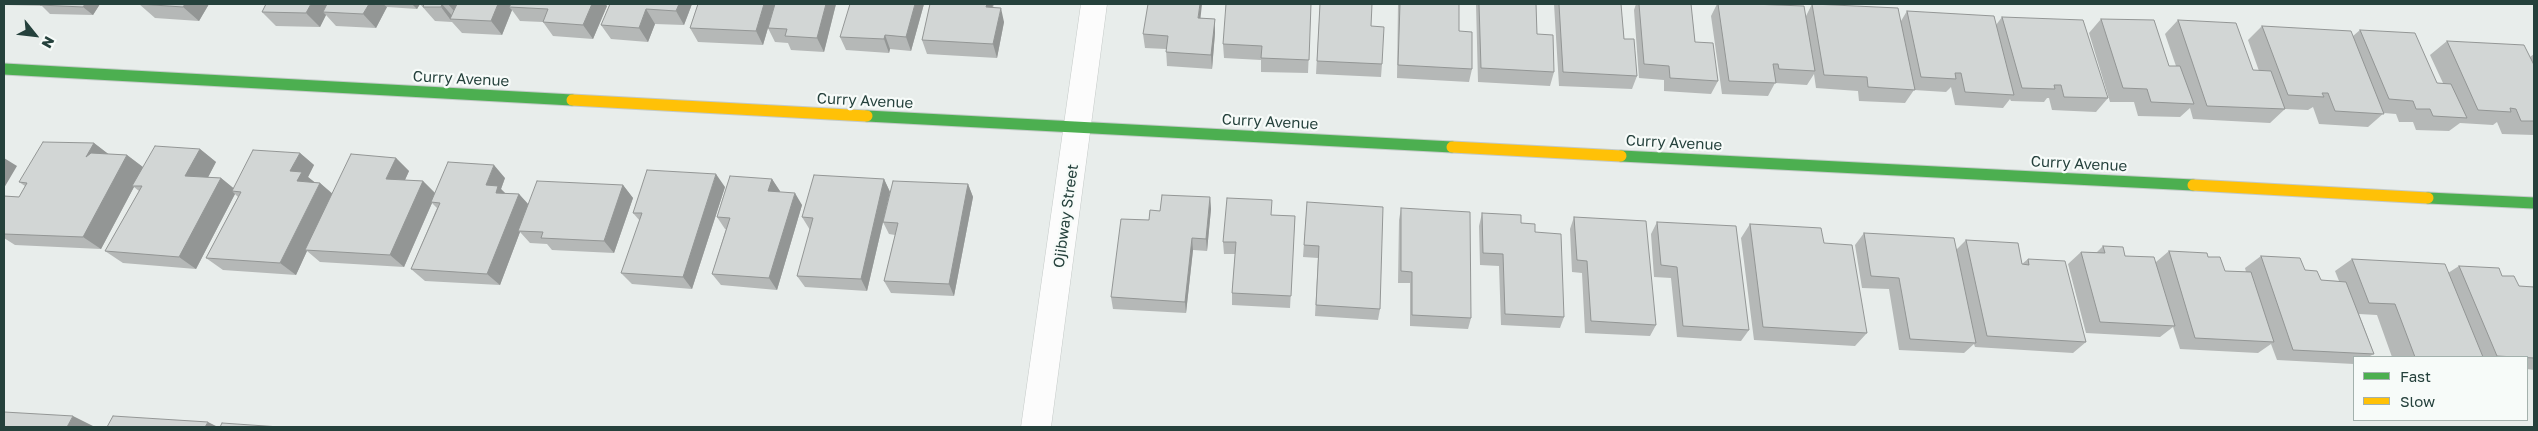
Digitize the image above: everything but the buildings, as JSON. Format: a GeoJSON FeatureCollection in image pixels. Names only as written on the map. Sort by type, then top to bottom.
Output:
{"type":"FeatureCollection","features":[{"type":"Feature","properties":{"kind":"street","name":"Ojibway Street"},"geometry":{"type":"LineString","coordinates":[[1036,427],[1094,4]]}},
{"type":"Feature","properties":{"kind":"street","name":"Curry Avenue"},"geometry":{"type":"LineString","coordinates":[[4,69],[2534,203]]}},
{"type":"Feature","properties":{"kind":"traffic: fast"},"geometry":{"type":"LineString","coordinates":[[4,69],[572,100]]}},
{"type":"Feature","properties":{"kind":"traffic: fast"},"geometry":{"type":"LineString","coordinates":[[867,116],[1452,147]]}},
{"type":"Feature","properties":{"kind":"traffic: fast"},"geometry":{"type":"LineString","coordinates":[[1621,156],[2193,185]]}},
{"type":"Feature","properties":{"kind":"traffic: fast"},"geometry":{"type":"LineString","coordinates":[[2428,198],[2534,203]]}},
{"type":"Feature","properties":{"kind":"traffic: slow"},"geometry":{"type":"LineString","coordinates":[[572,100],[867,116]]}},
{"type":"Feature","properties":{"kind":"traffic: slow"},"geometry":{"type":"LineString","coordinates":[[1452,147],[1621,156]]}},
{"type":"Feature","properties":{"kind":"traffic: slow"},"geometry":{"type":"LineString","coordinates":[[2193,185],[2428,198]]}}]}
